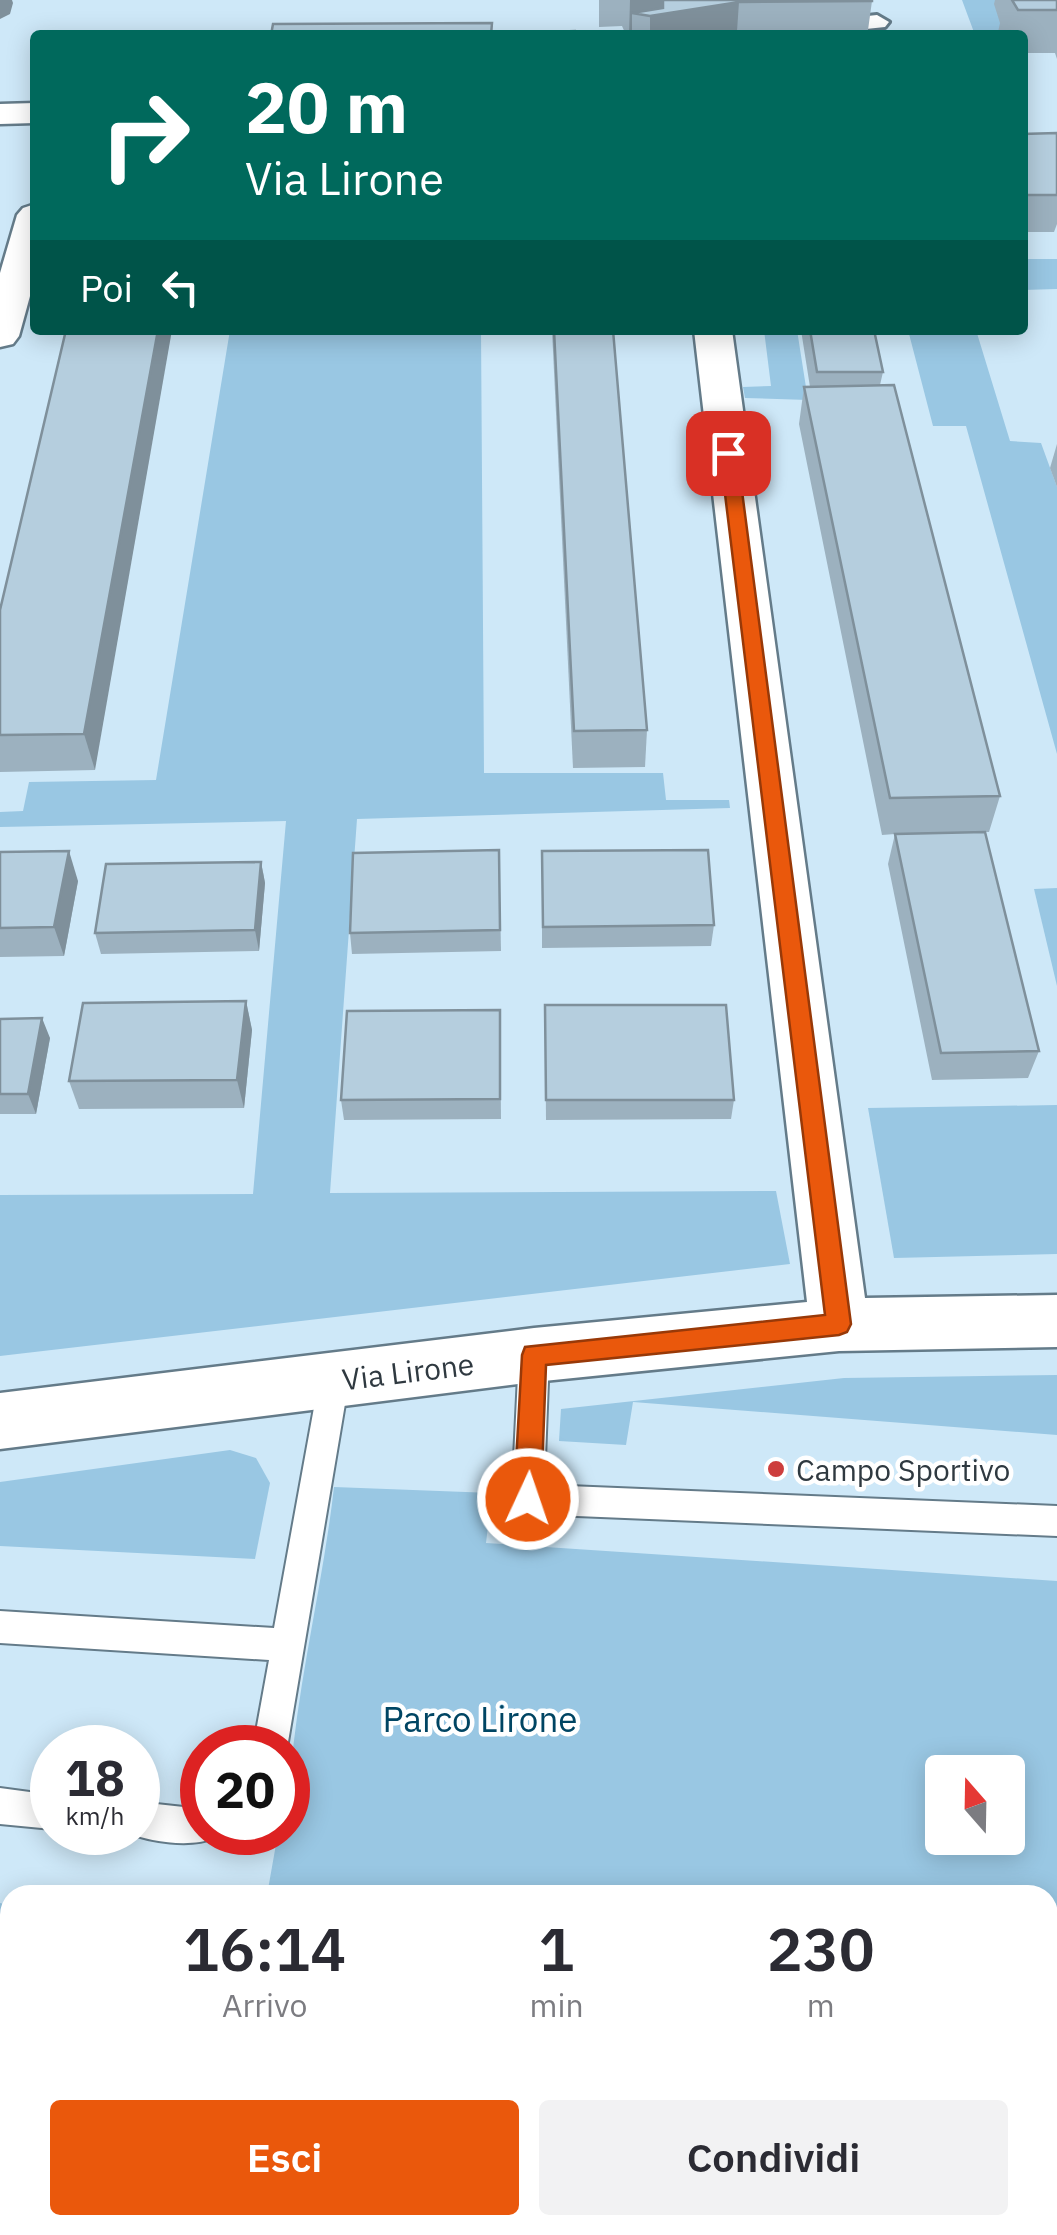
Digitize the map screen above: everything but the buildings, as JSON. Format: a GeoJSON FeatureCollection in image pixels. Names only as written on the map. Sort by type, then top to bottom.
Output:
{"type":"FeatureCollection","features":[{"type":"Feature","properties":{"kind":"street"},"geometry":{"type":"LineString","coordinates":[[0,114],[30,113]]}},
{"type":"Feature","properties":{"kind":"street"},"geometry":{"type":"LineString","coordinates":[[0,336],[30,232]]}},
{"type":"Feature","properties":{"kind":"street"},"geometry":{"type":"LineString","coordinates":[[714,335],[839,1324]]}},
{"type":"Feature","properties":{"kind":"street","name":"Via Lirone"},"geometry":{"type":"LineString","coordinates":[[0,1421],[534,1355],[839,1324],[1057,1321]]}},
{"type":"Feature","properties":{"kind":"lane"},"geometry":{"type":"LineString","coordinates":[[534,1355],[528,1499],[1057,1521]]}},
{"type":"Feature","properties":{"kind":"lane"},"geometry":{"type":"LineString","coordinates":[[274,1725],[334,1380]]}},
{"type":"Feature","properties":{"kind":"lane"},"geometry":{"type":"LineString","coordinates":[[0,1627],[288,1646]]}},
{"type":"Feature","properties":{"kind":"lane"},"geometry":{"type":"LineString","coordinates":[[0,1806],[30,1809]]}},
{"type":"Feature","properties":{"kind":"green space"},"geometry":{"type":"Polygon","coordinates":[[[962,0],[1057,0],[1057,5],[1000,23],[1000,30],[973,30],[962,0]]]}},
{"type":"Feature","properties":{"kind":"green space"},"geometry":{"type":"Polygon","coordinates":[[[1028,259],[1057,259],[1057,289],[1028,290],[1028,259]]]}},
{"type":"Feature","properties":{"kind":"green space"},"geometry":{"type":"Polygon","coordinates":[[[229,335],[481,335],[484,773],[663,773],[666,800],[729,800],[730,808],[357,819],[330,1193],[776,1191],[790,1264],[0,1356],[0,1195],[253,1194],[286,821],[0,827],[0,812],[23,811],[29,782],[156,780],[229,335]]]}},
{"type":"Feature","properties":{"kind":"green space"},"geometry":{"type":"Polygon","coordinates":[[[765,335],[798,335],[808,400],[745,398],[743,387],[771,386],[765,335]]]}},
{"type":"Feature","properties":{"kind":"green space"},"geometry":{"type":"Polygon","coordinates":[[[909,335],[978,335],[1010,441],[1041,443],[1057,487],[1057,754],[966,426],[933,426],[909,335]]]}},
{"type":"Feature","properties":{"kind":"green space"},"geometry":{"type":"Polygon","coordinates":[[[1057,888],[1057,986],[1034,889],[1057,888]]]}},
{"type":"Feature","properties":{"kind":"green space"},"geometry":{"type":"Polygon","coordinates":[[[1057,1105],[1057,1254],[894,1258],[868,1108],[1057,1105]]]}},
{"type":"Feature","properties":{"kind":"green space"},"geometry":{"type":"Polygon","coordinates":[[[1057,1375],[1057,1435],[633,1402],[626,1445],[559,1441],[561,1409],[844,1378],[1057,1375]]]}},
{"type":"Feature","properties":{"kind":"green space"},"geometry":{"type":"Polygon","coordinates":[[[230,1450],[256,1458],[270,1483],[255,1559],[0,1546],[0,1482],[230,1450]]]}},
{"type":"Feature","properties":{"kind":"green space","name":"Parco Lirone"},"geometry":{"type":"Polygon","coordinates":[[[334,1487],[492,1493],[486,1543],[1057,1581],[1057,1885],[269,1885],[274,1855],[310,1855],[310,1725],[296,1725],[334,1487]]]}},
{"type":"Feature","properties":{"kind":"place","name":"Campo Sportivo"},"geometry":{"type":"Point","coordinates":[776,1469]}},
{"type":"Feature","properties":{"kind":"route"},"geometry":{"type":"LineString","coordinates":[[528,1499],[534,1355],[839,1324],[728,453]]}}]}
